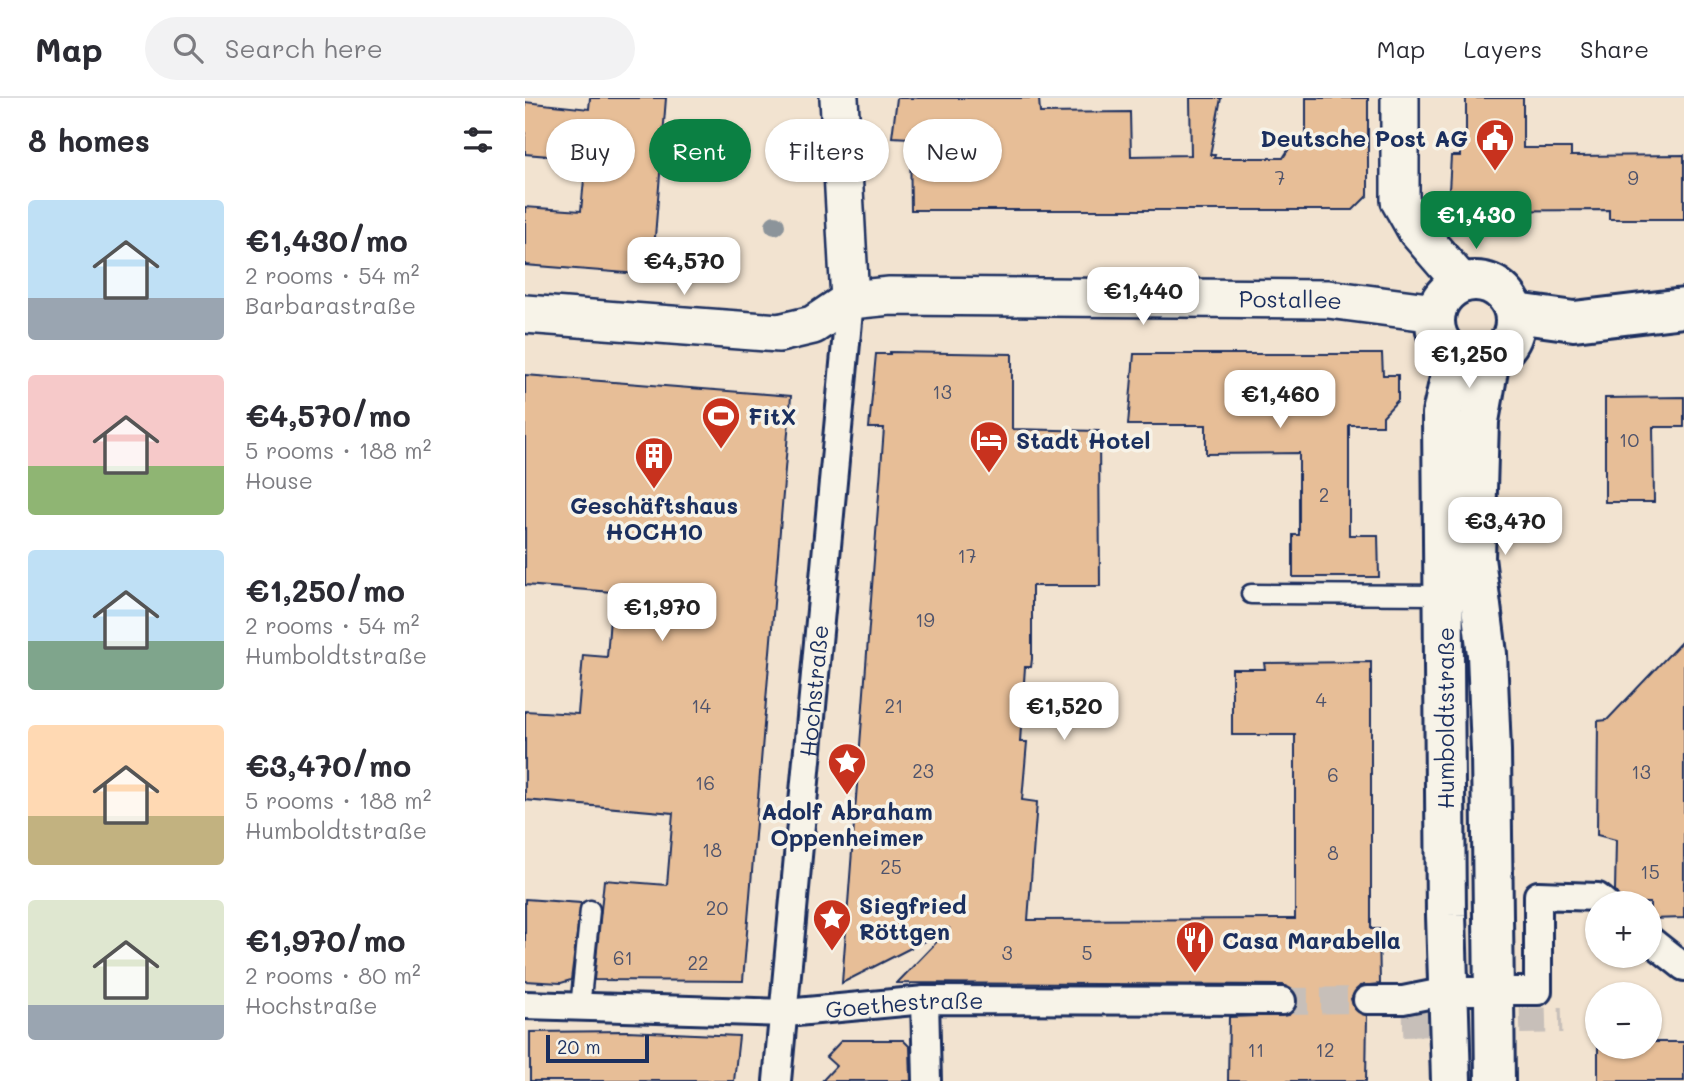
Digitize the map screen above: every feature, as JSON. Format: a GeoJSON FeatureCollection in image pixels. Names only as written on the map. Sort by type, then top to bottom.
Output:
{"type":"FeatureCollection","features":[{"type":"Feature","properties":{"kind":"main road"},"geometry":{"type":"LineString","coordinates":[[1484,281],[1505,292],[1516,313],[1514,332],[1505,348],[1472,357],[1443,345],[1436,329],[1436,313],[1444,294],[1461,282],[1484,281]]}},
{"type":"Feature","properties":{"kind":"main road"},"geometry":{"type":"LineString","coordinates":[[1516,313],[1574,321],[1684,308]]}},
{"type":"Feature","properties":{"kind":"main road","name":"Humboldtstraße"},"geometry":{"type":"LineString","coordinates":[[1451,1081],[1443,414],[1472,357]]}},
{"type":"Feature","properties":{"kind":"main road","name":"Humboldtstraße"},"geometry":{"type":"LineString","coordinates":[[1472,357],[1479,421],[1475,558],[1488,682],[1495,1081]]}},
{"type":"Feature","properties":{"kind":"street"},"geometry":{"type":"LineString","coordinates":[[525,314],[779,333],[813,325],[850,300],[839,98]]}},
{"type":"Feature","properties":{"kind":"street"},"geometry":{"type":"LineString","coordinates":[[1400,98],[1400,201],[1417,231],[1461,282]]}},
{"type":"Feature","properties":{"kind":"street","name":"Postallee"},"geometry":{"type":"LineString","coordinates":[[850,300],[890,296],[1328,299],[1436,313]]}},
{"type":"Feature","properties":{"kind":"street","name":"Hochstraße"},"geometry":{"type":"LineString","coordinates":[[777,1081],[786,1013],[850,300]]}},
{"type":"Feature","properties":{"kind":"street"},"geometry":{"type":"LineString","coordinates":[[1367,1000],[1403,1000],[1448,991],[1538,991],[1538,895],[1585,897]]}},
{"type":"Feature","properties":{"kind":"street"},"geometry":{"type":"LineString","coordinates":[[1662,950],[1684,967]]}},
{"type":"Feature","properties":{"kind":"street"},"geometry":{"type":"LineString","coordinates":[[925,1000],[927,1081]]}},
{"type":"Feature","properties":{"kind":"street","name":"Goethestraße"},"geometry":{"type":"LineString","coordinates":[[525,1005],[786,1013],[925,1000],[1282,1001]]}},
{"type":"Feature","properties":{"kind":"lane"},"geometry":{"type":"LineString","coordinates":[[1251,594],[1444,595]]}},
{"type":"Feature","properties":{"kind":"lane"},"geometry":{"type":"LineString","coordinates":[[580,1007],[590,911]]}},
{"type":"Feature","properties":{"kind":"building"},"geometry":{"type":"Polygon","coordinates":[[[590,98],[666,98],[664,119],[649,119],[649,182],[659,182],[652,275],[525,265],[525,207],[581,211],[584,182],[635,182],[635,119],[546,119],[546,156],[525,154],[525,102],[589,109],[590,98]]]}},
{"type":"Feature","properties":{"kind":"building"},"geometry":{"type":"Polygon","coordinates":[[[897,98],[1039,98],[1040,113],[1130,112],[1131,156],[1191,155],[1190,98],[1221,98],[1210,155],[1215,155],[1214,158],[1283,158],[1292,144],[1306,137],[1306,98],[1368,98],[1368,195],[1353,210],[911,210],[911,182],[1002,182],[1002,119],[903,119],[903,138],[892,137],[897,98]]]}},
{"type":"Feature","properties":{"kind":"building"},"geometry":{"type":"Polygon","coordinates":[[[1466,98],[1523,98],[1523,148],[1571,148],[1571,156],[1684,155],[1684,219],[1609,219],[1609,210],[1460,211],[1464,191],[1449,191],[1451,156],[1460,156],[1460,148],[1466,148],[1466,98]]]}},
{"type":"Feature","properties":{"kind":"building"},"geometry":{"type":"Polygon","coordinates":[[[876,354],[1012,354],[1012,429],[1099,431],[1100,586],[1032,586],[1032,659],[1031,667],[1025,667],[1020,742],[1027,742],[1022,800],[1037,802],[1028,920],[1295,919],[1295,735],[1232,735],[1232,669],[1265,669],[1264,663],[1371,662],[1371,929],[1379,929],[1380,984],[1360,986],[1351,999],[1354,1008],[1367,1016],[1366,1081],[1228,1081],[1229,1017],[1289,1015],[1298,1000],[1295,993],[1283,985],[897,983],[950,928],[842,983],[884,428],[869,428],[876,354]]]}},
{"type":"Feature","properties":{"kind":"building"},"geometry":{"type":"Polygon","coordinates":[[[1134,354],[1382,354],[1383,375],[1398,375],[1398,400],[1383,416],[1383,425],[1349,425],[1349,535],[1378,535],[1379,577],[1293,577],[1293,535],[1299,535],[1299,453],[1206,454],[1206,425],[1128,425],[1134,354]]]}},
{"type":"Feature","properties":{"kind":"building"},"geometry":{"type":"Polygon","coordinates":[[[525,375],[791,396],[743,981],[594,980],[604,880],[667,885],[673,813],[525,800],[525,711],[578,714],[583,655],[607,657],[612,592],[525,585],[525,375]]]}},
{"type":"Feature","properties":{"kind":"building"},"geometry":{"type":"Polygon","coordinates":[[[1684,397],[1684,427],[1653,427],[1654,502],[1605,502],[1605,398],[1684,397]]]}},
{"type":"Feature","properties":{"kind":"building"},"geometry":{"type":"Polygon","coordinates":[[[1684,639],[1684,918],[1662,919],[1662,891],[1615,891],[1616,840],[1597,835],[1598,721],[1607,720],[1684,639]]]}},
{"type":"Feature","properties":{"kind":"building"},"geometry":{"type":"Polygon","coordinates":[[[525,899],[581,903],[571,980],[561,983],[525,981],[525,899]]]}},
{"type":"Feature","properties":{"kind":"building"},"geometry":{"type":"Polygon","coordinates":[[[627,1031],[739,1036],[734,1081],[530,1081],[530,1032],[627,1031]]]}},
{"type":"Feature","properties":{"kind":"building"},"geometry":{"type":"Polygon","coordinates":[[[842,1040],[903,1040],[910,1047],[911,1081],[822,1081],[836,1066],[826,1057],[842,1040]]]}},
{"type":"Feature","properties":{"kind":"building"},"geometry":{"type":"Polygon","coordinates":[[[1662,1042],[1684,1042],[1684,1081],[1598,1081],[1598,1059],[1662,1059],[1662,1042]]]}},
{"type":"Feature","properties":{"kind":"tunnel"},"geometry":{"type":"LineString","coordinates":[[1282,1001],[1367,1000]]}},
{"type":"Feature","properties":{"kind":"tunnel"},"geometry":{"type":"LineString","coordinates":[[1403,1024],[1562,1020]]}},
{"type":"Feature","properties":{"kind":"place","name":"Deutsche Post AG"},"geometry":{"type":"Point","coordinates":[1495,172]}},
{"type":"Feature","properties":{"kind":"place","name":"FitX"},"geometry":{"type":"Point","coordinates":[721,450]}},
{"type":"Feature","properties":{"kind":"place","name":"Stadt Hotel"},"geometry":{"type":"Point","coordinates":[989,474]}},
{"type":"Feature","properties":{"kind":"place","name":"Geschäftshaus HOCH10"},"geometry":{"type":"Point","coordinates":[654,490]}},
{"type":"Feature","properties":{"kind":"place","name":"Adolf Abraham Oppenheimer"},"geometry":{"type":"Point","coordinates":[847,796]}},
{"type":"Feature","properties":{"kind":"place","name":"Siegfried Röttgen"},"geometry":{"type":"Point","coordinates":[832,952]}},
{"type":"Feature","properties":{"kind":"place","name":"Casa Marabella"},"geometry":{"type":"Point","coordinates":[1195,974]}}]}
